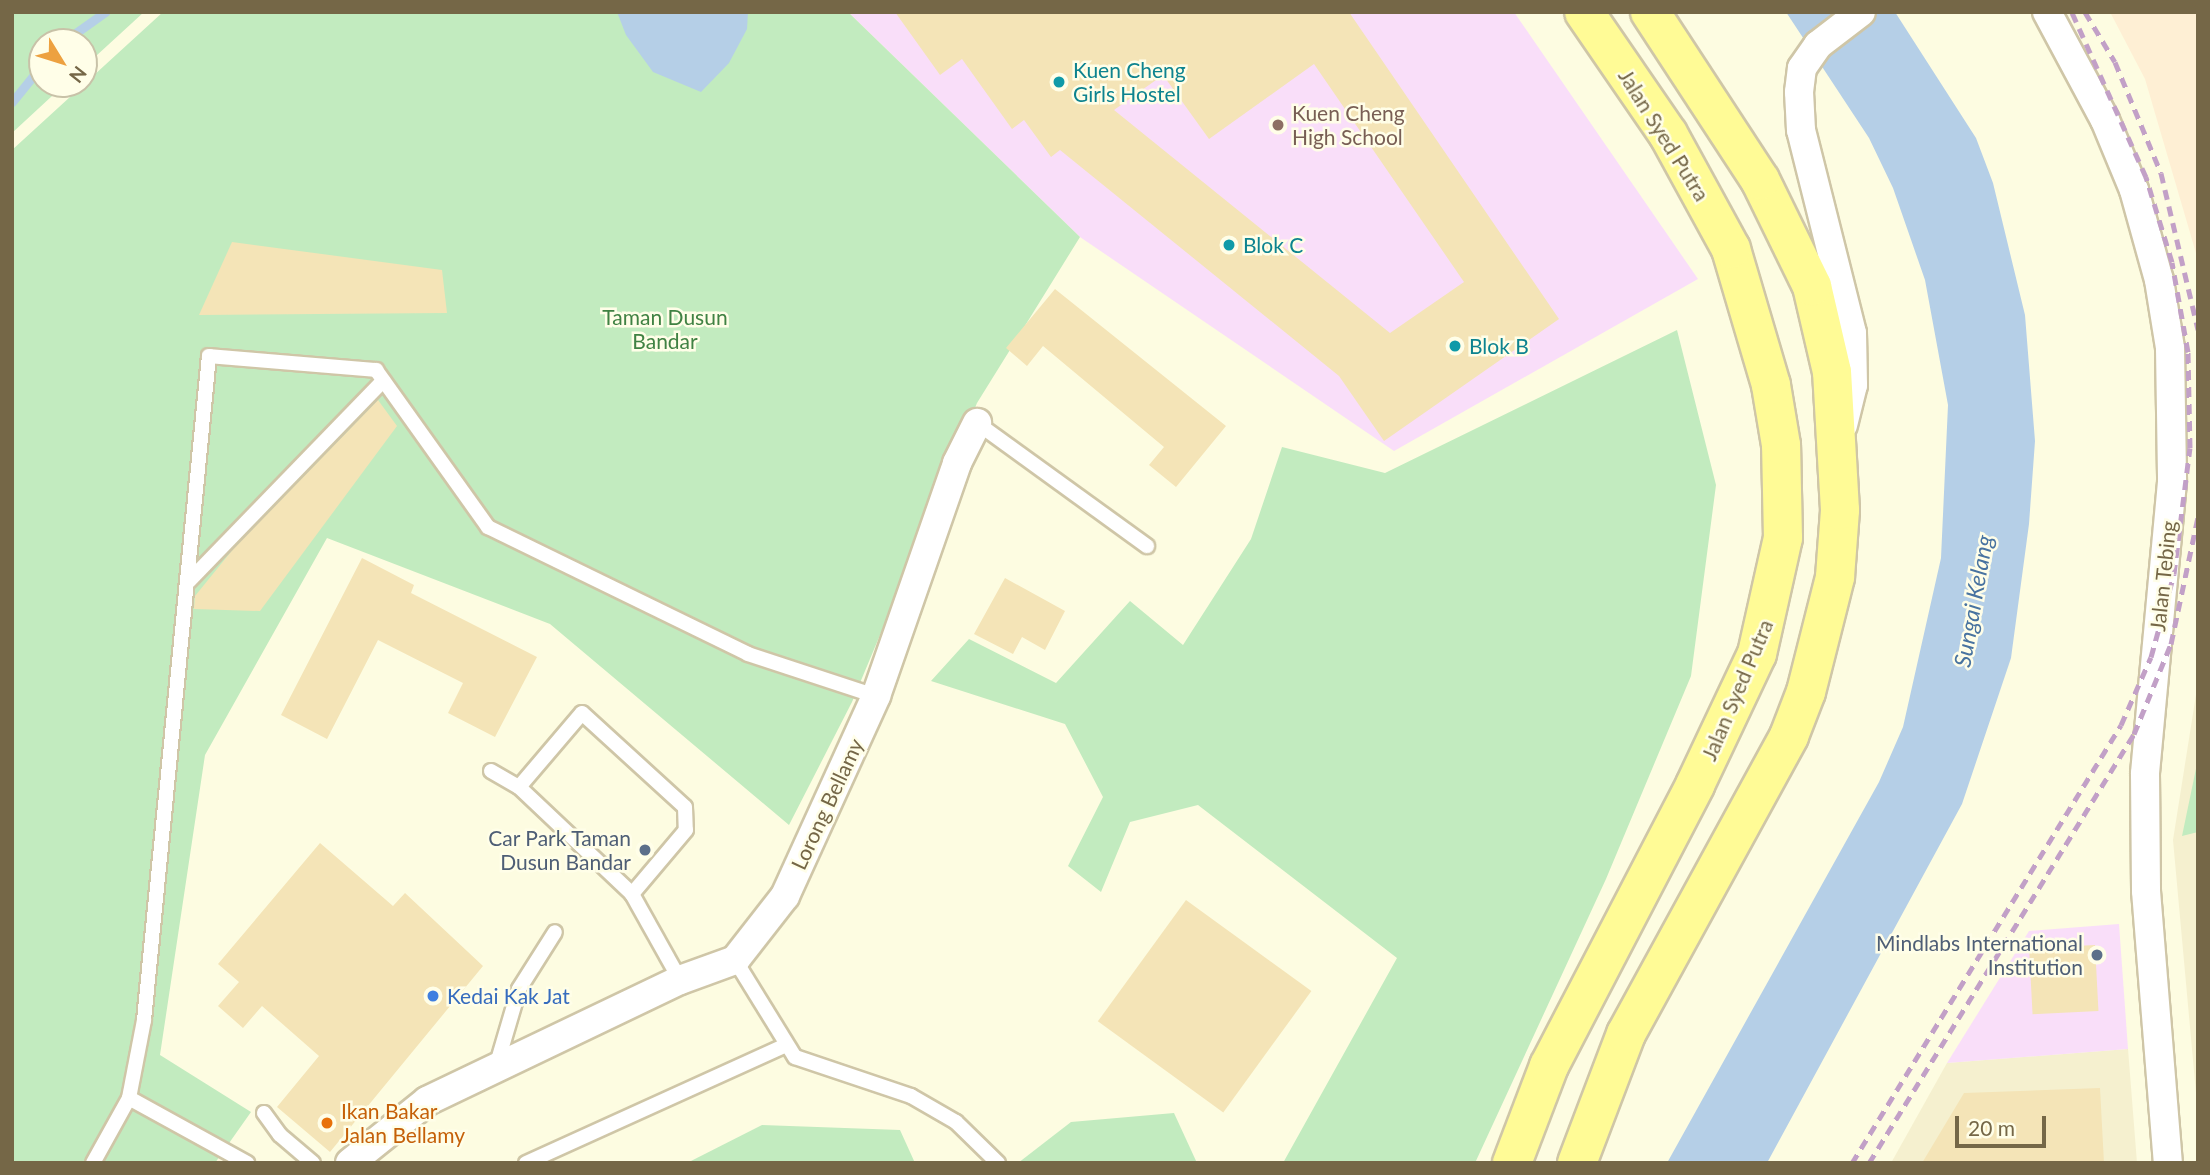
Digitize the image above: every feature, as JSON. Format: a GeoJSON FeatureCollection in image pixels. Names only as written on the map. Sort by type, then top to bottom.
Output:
{"type":"FeatureCollection","features":[{"type":"Feature","properties":{"kind":"main road","name":"Jalan Syed Putra"},"geometry":{"type":"LineString","coordinates":[[1512,1163],[1549,1066],[1695,785],[1757,654],[1783,538],[1781,445],[1771,385],[1731,249],[1668,134],[1584,12]]}},
{"type":"Feature","properties":{"kind":"main road"},"geometry":{"type":"LineString","coordinates":[[1577,1163],[1626,1034],[1788,736],[1806,692],[1835,577],[1839,438],[1821,321],[1798,250],[1753,170],[1650,12]]}},
{"type":"Feature","properties":{"kind":"street"},"geometry":{"type":"LineString","coordinates":[[1839,438],[1853,385],[1852,333],[1801,130],[1802,68],[1818,45],[1861,12]]}},
{"type":"Feature","properties":{"kind":"street","name":"Jalan Tebing"},"geometry":{"type":"LineString","coordinates":[[2047,12],[2105,120],[2134,190],[2159,280],[2170,348],[2172,482],[2145,774],[2146,891],[2168,1163]]}},
{"type":"Feature","properties":{"kind":"street","name":"Lorong Bellamy"},"geometry":{"type":"LineString","coordinates":[[735,960],[785,896],[876,696],[957,463],[977,423]]}},
{"type":"Feature","properties":{"kind":"street"},"geometry":{"type":"LineString","coordinates":[[350,1163],[427,1101],[680,979],[735,960]]}},
{"type":"Feature","properties":{"kind":"lane"},"geometry":{"type":"LineString","coordinates":[[93,1163],[129,1098],[146,1006],[209,356],[376,370],[488,527],[748,654],[876,696]]}},
{"type":"Feature","properties":{"kind":"lane"},"geometry":{"type":"LineString","coordinates":[[189,581],[383,381]]}},
{"type":"Feature","properties":{"kind":"lane","name":"Lorong Bellamy"},"geometry":{"type":"LineString","coordinates":[[977,423],[1147,547]]}},
{"type":"Feature","properties":{"kind":"lane"},"geometry":{"type":"LineString","coordinates":[[519,787],[582,713],[685,807],[686,830],[632,894]]}},
{"type":"Feature","properties":{"kind":"lane"},"geometry":{"type":"LineString","coordinates":[[491,771],[519,787],[632,894],[680,979]]}},
{"type":"Feature","properties":{"kind":"lane"},"geometry":{"type":"LineString","coordinates":[[495,1067],[519,989],[555,932]]}},
{"type":"Feature","properties":{"kind":"lane"},"geometry":{"type":"LineString","coordinates":[[735,960],[786,1045],[809,1065],[911,1096],[956,1122],[998,1163]]}},
{"type":"Feature","properties":{"kind":"lane"},"geometry":{"type":"LineString","coordinates":[[526,1163],[786,1045]]}},
{"type":"Feature","properties":{"kind":"lane"},"geometry":{"type":"LineString","coordinates":[[129,1098],[247,1163]]}},
{"type":"Feature","properties":{"kind":"lane"},"geometry":{"type":"LineString","coordinates":[[264,1113],[280,1135],[313,1163]]}},
{"type":"Feature","properties":{"kind":"shaded area","name":"Kuen Cheng High School"},"geometry":{"type":"Polygon","coordinates":[[[848,12],[1514,12],[1698,279],[1394,451],[1080,237],[848,12]]]}},
{"type":"Feature","properties":{"kind":"shaded area"},"geometry":{"type":"Polygon","coordinates":[[[2110,12],[2198,12],[2198,260],[2145,79],[2110,12]]]}},
{"type":"Feature","properties":{"kind":"shaded area"},"geometry":{"type":"Polygon","coordinates":[[[2198,682],[2198,1115],[2173,840],[2198,682]]]}},
{"type":"Feature","properties":{"kind":"shaded area"},"geometry":{"type":"Polygon","coordinates":[[[2119,924],[2128,1049],[1947,1063],[2029,931],[2119,924]]]}},
{"type":"Feature","properties":{"kind":"shaded area"},"geometry":{"type":"Polygon","coordinates":[[[2128,1049],[2137,1163],[1891,1163],[1947,1063],[2128,1049]]]}},
{"type":"Feature","properties":{"kind":"green space"},"geometry":{"type":"Polygon","coordinates":[[[12,12],[144,12],[98,54],[98,28],[28,28],[28,98],[50,98],[12,133],[12,12]]]}},
{"type":"Feature","properties":{"kind":"green space","name":"Taman Dusun Bandar"},"geometry":{"type":"Polygon","coordinates":[[[163,12],[848,12],[1080,237],[977,403],[852,702],[789,825],[550,624],[327,538],[205,755],[160,1055],[251,1112],[215,1163],[12,1163],[12,150],[69,98],[98,98],[98,71],[163,12]]]}},
{"type":"Feature","properties":{"kind":"green space"},"geometry":{"type":"Polygon","coordinates":[[[1677,330],[1716,485],[1691,676],[1606,879],[1475,1163],[1283,1163],[1397,958],[1198,805],[1130,822],[1101,892],[1068,866],[1103,797],[1065,724],[931,681],[969,639],[1056,683],[1130,601],[1183,645],[1251,539],[1282,447],[1385,473],[1677,330]]]}},
{"type":"Feature","properties":{"kind":"green space"},"geometry":{"type":"Polygon","coordinates":[[[2198,759],[2198,832],[2182,836],[2198,759]]]}},
{"type":"Feature","properties":{"kind":"green space"},"geometry":{"type":"Polygon","coordinates":[[[1174,1113],[1197,1163],[1018,1163],[1071,1122],[1174,1113]]]}},
{"type":"Feature","properties":{"kind":"green space"},"geometry":{"type":"Polygon","coordinates":[[[762,1125],[900,1130],[915,1163],[687,1163],[762,1125]]]}},
{"type":"Feature","properties":{"kind":"water"},"geometry":{"type":"Polygon","coordinates":[[[617,12],[748,12],[747,29],[729,63],[701,92],[653,72],[626,35],[617,12]]]}},
{"type":"Feature","properties":{"kind":"water","name":"Sungai Kelang"},"geometry":{"type":"Polygon","coordinates":[[[1786,12],[1895,12],[1976,138],[1993,183],[2025,315],[2035,441],[2029,524],[2011,658],[1962,804],[1767,1163],[1667,1163],[1879,782],[1903,727],[1941,558],[1948,405],[1925,280],[1893,188],[1869,138],[1786,12]]]}},
{"type":"Feature","properties":{"kind":"building"},"geometry":{"type":"Polygon","coordinates":[[[895,12],[1349,12],[1559,319],[1384,441],[1339,376],[1060,150],[1051,157],[1024,120],[1012,129],[962,59],[940,75],[895,12]],[[1314,64],[1209,139],[1163,75],[1114,110],[1390,333],[1464,282],[1314,64]]]}},
{"type":"Feature","properties":{"kind":"building"},"geometry":{"type":"Polygon","coordinates":[[[232,242],[442,270],[447,313],[199,315],[232,242]]]}},
{"type":"Feature","properties":{"kind":"building"},"geometry":{"type":"Polygon","coordinates":[[[1055,289],[1226,426],[1176,487],[1149,465],[1164,447],[1043,346],[1027,366],[1006,348],[1055,289]]]}},
{"type":"Feature","properties":{"kind":"building"},"geometry":{"type":"Polygon","coordinates":[[[378,400],[397,426],[260,611],[194,609],[195,596],[234,548],[378,400]]]}},
{"type":"Feature","properties":{"kind":"building"},"geometry":{"type":"Polygon","coordinates":[[[362,558],[414,585],[411,593],[537,657],[495,737],[448,713],[463,683],[378,640],[327,739],[281,715],[362,558]]]}},
{"type":"Feature","properties":{"kind":"building"},"geometry":{"type":"Polygon","coordinates":[[[1005,578],[1065,611],[1045,650],[1022,637],[1013,654],[974,634],[1005,578]]]}},
{"type":"Feature","properties":{"kind":"building"},"geometry":{"type":"Polygon","coordinates":[[[320,843],[393,906],[405,893],[483,966],[330,1152],[277,1107],[319,1056],[262,1006],[243,1028],[218,1006],[239,982],[218,964],[320,843]]]}},
{"type":"Feature","properties":{"kind":"building"},"geometry":{"type":"Polygon","coordinates":[[[1186,900],[1311,991],[1223,1112],[1098,1021],[1186,900]]]}},
{"type":"Feature","properties":{"kind":"building"},"geometry":{"type":"Polygon","coordinates":[[[2095,945],[2098,1011],[2033,1014],[2029,948],[2095,945]]]}},
{"type":"Feature","properties":{"kind":"building"},"geometry":{"type":"Polygon","coordinates":[[[2100,1088],[2104,1163],[1922,1163],[1964,1093],[2100,1088]]]}},
{"type":"Feature","properties":{"kind":"waterway"},"geometry":{"type":"LineString","coordinates":[[83,28],[105,12]]}},
{"type":"Feature","properties":{"kind":"waterway"},"geometry":{"type":"LineString","coordinates":[[12,102],[28,82]]}},
{"type":"Feature","properties":{"kind":"railway"},"geometry":{"type":"LineString","coordinates":[[1852,1163],[2121,725],[2151,657],[2174,574],[2190,448],[2188,352],[2172,262],[2146,177],[2072,12]]}},
{"type":"Feature","properties":{"kind":"railway"},"geometry":{"type":"LineString","coordinates":[[2085,12],[2115,62],[2161,173],[2198,330]]}},
{"type":"Feature","properties":{"kind":"railway"},"geometry":{"type":"LineString","coordinates":[[1869,1163],[2134,734],[2171,644],[2198,517]]}},
{"type":"Feature","properties":{"kind":"place","name":"Kuen Cheng Girls Hostel"},"geometry":{"type":"Point","coordinates":[1059,82]}},
{"type":"Feature","properties":{"kind":"place","name":"Kuen Cheng High School"},"geometry":{"type":"Point","coordinates":[1278,125]}},
{"type":"Feature","properties":{"kind":"place","name":"Blok C"},"geometry":{"type":"Point","coordinates":[1229,245]}},
{"type":"Feature","properties":{"kind":"place","name":"Blok B"},"geometry":{"type":"Point","coordinates":[1455,346]}},
{"type":"Feature","properties":{"kind":"place","name":"Car Park Taman Dusun Bandar"},"geometry":{"type":"Point","coordinates":[645,850]}},
{"type":"Feature","properties":{"kind":"place","name":"Mindlabs International Institution"},"geometry":{"type":"Point","coordinates":[2097,955]}},
{"type":"Feature","properties":{"kind":"place","name":"Kedai Kak Jat"},"geometry":{"type":"Point","coordinates":[433,996]}},
{"type":"Feature","properties":{"kind":"place","name":"Ikan Bakar Jalan Bellamy"},"geometry":{"type":"Point","coordinates":[327,1123]}}]}
